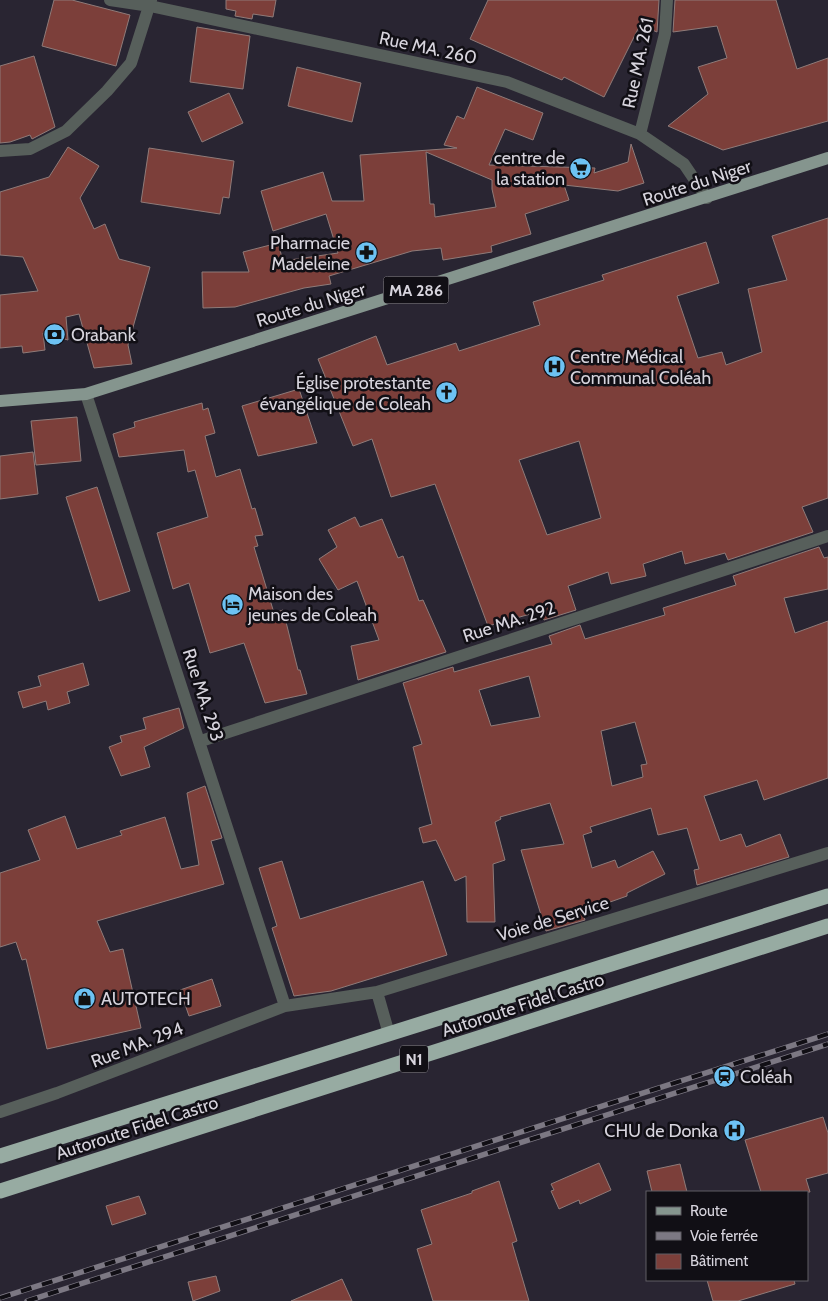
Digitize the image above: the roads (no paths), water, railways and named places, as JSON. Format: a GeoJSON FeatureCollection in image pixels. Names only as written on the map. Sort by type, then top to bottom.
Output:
{"type":"FeatureCollection","features":[{"type":"Feature","properties":{"kind":"highway","name":"Autoroute Fidel Castro"},"geometry":{"type":"LineString","coordinates":[[0,1156],[828,896]]}},
{"type":"Feature","properties":{"kind":"highway","name":"Autoroute Fidel Castro"},"geometry":{"type":"LineString","coordinates":[[0,1191],[828,926]]}},
{"type":"Feature","properties":{"kind":"main road","name":"Route du Niger"},"geometry":{"type":"LineString","coordinates":[[0,401],[86,394],[828,158]]}},
{"type":"Feature","properties":{"kind":"street","name":"Rue MA. 260"},"geometry":{"type":"LineString","coordinates":[[110,0],[150,3],[507,82],[640,134],[684,164],[707,198]]}},
{"type":"Feature","properties":{"kind":"street","name":"Rue MA. 261"},"geometry":{"type":"LineString","coordinates":[[640,134],[665,34],[667,0]]}},
{"type":"Feature","properties":{"kind":"street"},"geometry":{"type":"LineString","coordinates":[[0,151],[30,149],[66,131],[107,91],[131,63],[150,3]]}},
{"type":"Feature","properties":{"kind":"street","name":"Rue MA. 293"},"geometry":{"type":"LineString","coordinates":[[86,394],[201,741],[209,775],[285,1006]]}},
{"type":"Feature","properties":{"kind":"street","name":"Rue MA. 292"},"geometry":{"type":"LineString","coordinates":[[201,741],[828,536]]}},
{"type":"Feature","properties":{"kind":"street","name":"Voie de Service"},"geometry":{"type":"LineString","coordinates":[[285,1006],[378,992],[828,853]]}},
{"type":"Feature","properties":{"kind":"street"},"geometry":{"type":"LineString","coordinates":[[378,992],[389,1034]]}},
{"type":"Feature","properties":{"kind":"street","name":"Rue MA. 294"},"geometry":{"type":"LineString","coordinates":[[0,1112],[57,1094],[285,1006]]}},
{"type":"Feature","properties":{"kind":"railway"},"geometry":{"type":"LineString","coordinates":[[0,1298],[828,1034]]}},
{"type":"Feature","properties":{"kind":"railway"},"geometry":{"type":"LineString","coordinates":[[27,1301],[828,1044]]}},
{"type":"Feature","properties":{"kind":"place","name":"centre de la station"},"geometry":{"type":"Point","coordinates":[581,168]}},
{"type":"Feature","properties":{"kind":"place","name":"Pharmacie Madeleine"},"geometry":{"type":"Point","coordinates":[366,253]}},
{"type":"Feature","properties":{"kind":"place","name":"Orabank"},"geometry":{"type":"Point","coordinates":[55,335]}},
{"type":"Feature","properties":{"kind":"place","name":"Centre Médical Communal Coléah"},"geometry":{"type":"Point","coordinates":[554,367]}},
{"type":"Feature","properties":{"kind":"place","name":"Église protestante évangélique de Coleah"},"geometry":{"type":"Point","coordinates":[447,393]}},
{"type":"Feature","properties":{"kind":"place","name":"Maison des jeunes de Coleah"},"geometry":{"type":"Point","coordinates":[232,604]}},
{"type":"Feature","properties":{"kind":"place","name":"AUTOTECH"},"geometry":{"type":"Point","coordinates":[85,999]}},
{"type":"Feature","properties":{"kind":"place","name":"Coléah"},"geometry":{"type":"Point","coordinates":[724,1077]}},
{"type":"Feature","properties":{"kind":"place","name":"CHU de Donka"},"geometry":{"type":"Point","coordinates":[734,1131]}}]}
